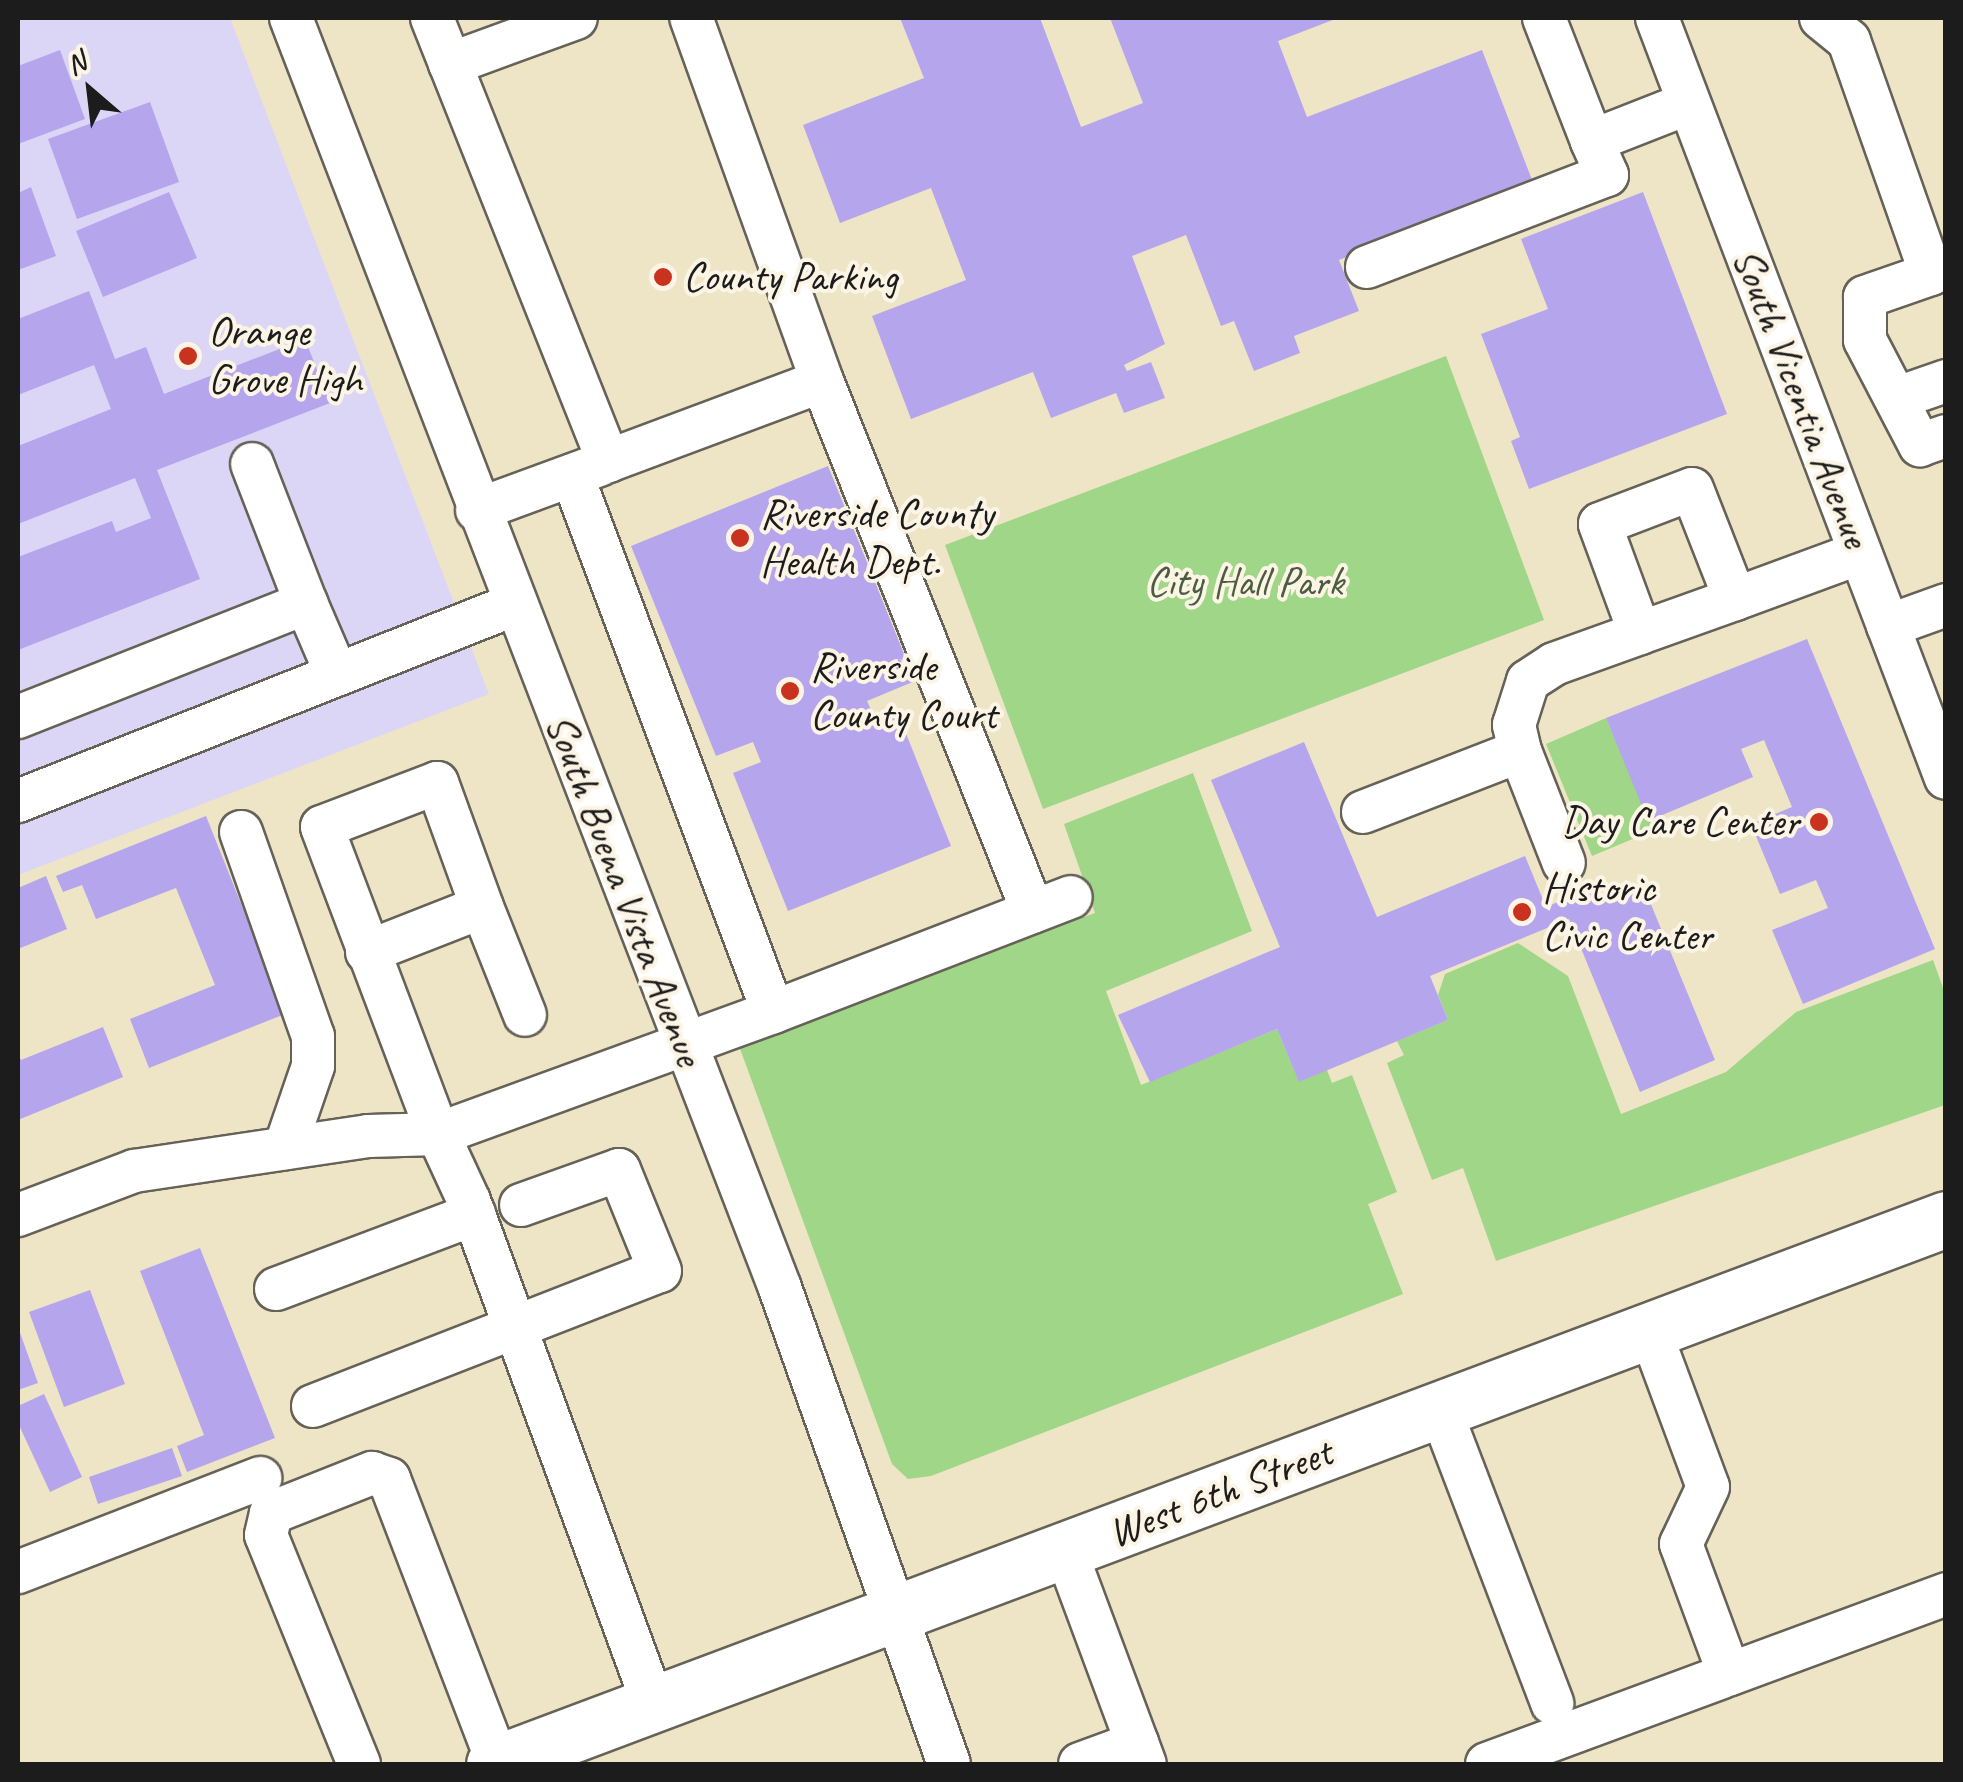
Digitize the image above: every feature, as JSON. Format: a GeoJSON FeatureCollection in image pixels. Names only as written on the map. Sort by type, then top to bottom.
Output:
{"type":"FeatureCollection","features":[{"type":"Feature","properties":{"kind":"main road","name":"West 6th Street"},"geometry":{"type":"LineString","coordinates":[[496,1764],[1946,1219]]}},
{"type":"Feature","properties":{"kind":"street","name":"South Buena Vista Avenue"},"geometry":{"type":"LineString","coordinates":[[290,18],[805,1356],[893,1617],[949,1764]]}},
{"type":"Feature","properties":{"kind":"street"},"geometry":{"type":"LineString","coordinates":[[432,18],[590,468],[773,1012]]}},
{"type":"Feature","properties":{"kind":"street"},"geometry":{"type":"LineString","coordinates":[[450,64],[576,18]]}},
{"type":"Feature","properties":{"kind":"street"},"geometry":{"type":"LineString","coordinates":[[18,1214],[134,1171],[285,1148],[438,1134],[1052,905],[822,381],[691,18]]}},
{"type":"Feature","properties":{"kind":"street"},"geometry":{"type":"LineString","coordinates":[[1367,266],[1606,175],[1544,18]]}},
{"type":"Feature","properties":{"kind":"street","name":"South Vicentia Avenue"},"geometry":{"type":"LineString","coordinates":[[1657,18],[1946,778]]}},
{"type":"Feature","properties":{"kind":"street"},"geometry":{"type":"LineString","coordinates":[[1821,18],[1848,40],[1938,271],[1866,298],[1866,340],[1920,445],[1946,436]]}},
{"type":"Feature","properties":{"kind":"street"},"geometry":{"type":"LineString","coordinates":[[1592,141],[1690,103]]}},
{"type":"Feature","properties":{"kind":"street"},"geometry":{"type":"LineString","coordinates":[[477,510],[822,381]]}},
{"type":"Feature","properties":{"kind":"street"},"geometry":{"type":"LineString","coordinates":[[1896,398],[1946,381]]}},
{"type":"Feature","properties":{"kind":"street"},"geometry":{"type":"LineString","coordinates":[[252,464],[336,675]]}},
{"type":"Feature","properties":{"kind":"street"},"geometry":{"type":"LineString","coordinates":[[1640,633],[1600,524],[1692,489],[1736,599]]}},
{"type":"Feature","properties":{"kind":"street"},"geometry":{"type":"LineString","coordinates":[[1564,863],[1514,726],[1528,682],[1554,664],[1860,552]]}},
{"type":"Feature","properties":{"kind":"street"},"geometry":{"type":"LineString","coordinates":[[18,717],[306,604]]}},
{"type":"Feature","properties":{"kind":"street"},"geometry":{"type":"LineString","coordinates":[[18,801],[513,605]]}},
{"type":"Feature","properties":{"kind":"street"},"geometry":{"type":"LineString","coordinates":[[1888,626],[1946,605]]}},
{"type":"Feature","properties":{"kind":"street"},"geometry":{"type":"LineString","coordinates":[[1363,812],[1520,751]]}},
{"type":"Feature","properties":{"kind":"street"},"geometry":{"type":"LineString","coordinates":[[525,1015],[437,783],[322,827],[438,1134],[474,1214],[654,1706]]}},
{"type":"Feature","properties":{"kind":"street"},"geometry":{"type":"LineString","coordinates":[[241,832],[313,1036],[313,1066],[285,1148]]}},
{"type":"Feature","properties":{"kind":"street"},"geometry":{"type":"LineString","coordinates":[[367,952],[482,907]]}},
{"type":"Feature","properties":{"kind":"street"},"geometry":{"type":"LineString","coordinates":[[314,1406],[660,1272],[619,1170],[520,1205]]}},
{"type":"Feature","properties":{"kind":"street"},"geometry":{"type":"LineString","coordinates":[[276,1289],[474,1214]]}},
{"type":"Feature","properties":{"kind":"street"},"geometry":{"type":"LineString","coordinates":[[1650,1330],[1708,1487],[1680,1544],[1730,1674]]}},
{"type":"Feature","properties":{"kind":"street"},"geometry":{"type":"LineString","coordinates":[[1440,1409],[1552,1703]]}},
{"type":"Feature","properties":{"kind":"street"},"geometry":{"type":"LineString","coordinates":[[359,1764],[266,1535],[271,1513],[372,1473],[389,1479],[496,1764]]}},
{"type":"Feature","properties":{"kind":"street"},"geometry":{"type":"LineString","coordinates":[[18,1572],[260,1478]]}},
{"type":"Feature","properties":{"kind":"street"},"geometry":{"type":"LineString","coordinates":[[1066,1552],[1141,1754],[1080,1764]]}},
{"type":"Feature","properties":{"kind":"street"},"geometry":{"type":"LineString","coordinates":[[1488,1764],[1946,1594]]}},
{"type":"Feature","properties":{"kind":"shaded area","name":"Orange Grove High"},"geometry":{"type":"Polygon","coordinates":[[[18,18],[230,18],[489,694],[18,875],[18,18]]]}},
{"type":"Feature","properties":{"kind":"green space","name":"City Hall Park"},"geometry":{"type":"Polygon","coordinates":[[[1446,356],[1544,620],[1043,809],[945,545],[1446,356]]]}},
{"type":"Feature","properties":{"kind":"green space"},"geometry":{"type":"Polygon","coordinates":[[[1606,718],[1654,830],[1592,856],[1546,744],[1606,718]]]}},
{"type":"Feature","properties":{"kind":"green space"},"geometry":{"type":"Polygon","coordinates":[[[1193,773],[1252,931],[1106,991],[1141,1085],[1277,1029],[1299,1081],[1327,1070],[1332,1083],[1352,1075],[1397,1192],[1368,1204],[1403,1294],[931,1476],[908,1479],[892,1464],[739,1046],[1095,913],[1064,824],[1193,773]]]}},
{"type":"Feature","properties":{"kind":"green space"},"geometry":{"type":"Polygon","coordinates":[[[1518,943],[1568,976],[1621,1114],[1726,1072],[1796,1012],[1933,960],[1945,993],[1945,1105],[1496,1261],[1463,1168],[1432,1180],[1387,1063],[1404,1055],[1397,1041],[1448,1020],[1438,995],[1445,974],[1518,943]]]}},
{"type":"Feature","properties":{"kind":"building"},"geometry":{"type":"Polygon","coordinates":[[[900,18],[1040,18],[1081,127],[1143,103],[1110,18],[1338,18],[1278,41],[1307,117],[1482,50],[1534,185],[1339,260],[1359,311],[1294,336],[1300,353],[1254,371],[1234,321],[1221,326],[1186,235],[1132,256],[1165,344],[1124,365],[1127,371],[1151,362],[1165,398],[1124,413],[1116,393],[1051,418],[1033,372],[911,419],[872,316],[966,280],[931,188],[840,223],[803,125],[924,78],[900,18]]]}},
{"type":"Feature","properties":{"kind":"building"},"geometry":{"type":"Polygon","coordinates":[[[60,50],[85,119],[18,144],[18,66],[60,50]]]}},
{"type":"Feature","properties":{"kind":"building"},"geometry":{"type":"Polygon","coordinates":[[[150,102],[179,182],[77,219],[48,139],[150,102]]]}},
{"type":"Feature","properties":{"kind":"building"},"geometry":{"type":"Polygon","coordinates":[[[31,187],[56,256],[18,270],[18,193],[31,187]]]}},
{"type":"Feature","properties":{"kind":"building"},"geometry":{"type":"Polygon","coordinates":[[[169,192],[197,258],[103,297],[76,231],[169,192]]]}},
{"type":"Feature","properties":{"kind":"building"},"geometry":{"type":"Polygon","coordinates":[[[1643,192],[1727,414],[1529,489],[1511,441],[1520,437],[1481,334],[1548,309],[1521,239],[1643,192]]]}},
{"type":"Feature","properties":{"kind":"building"},"geometry":{"type":"Polygon","coordinates":[[[89,291],[115,359],[146,347],[164,394],[305,339],[330,403],[157,470],[200,579],[18,650],[18,557],[112,521],[116,532],[151,518],[135,478],[18,524],[18,446],[111,409],[94,365],[18,395],[18,319],[89,291]]]}},
{"type":"Feature","properties":{"kind":"building","name":"Riverside County Court"},"geometry":{"type":"Polygon","coordinates":[[[828,466],[915,681],[867,701],[875,719],[897,711],[951,846],[788,911],[733,773],[761,762],[753,742],[716,756],[631,546],[828,466]]]}},
{"type":"Feature","properties":{"kind":"building","name":"Day Care Center"},"geometry":{"type":"Polygon","coordinates":[[[1807,639],[1935,949],[1803,1004],[1772,930],[1828,908],[1816,880],[1780,894],[1751,824],[1792,807],[1764,740],[1741,749],[1753,777],[1648,821],[1606,718],[1807,639]]]}},
{"type":"Feature","properties":{"kind":"building","name":"Historic Civic Center"},"geometry":{"type":"Polygon","coordinates":[[[1304,742],[1377,917],[1525,856],[1546,907],[1598,885],[1604,901],[1643,885],[1715,1060],[1640,1092],[1569,919],[1430,976],[1448,1020],[1299,1082],[1277,1029],[1150,1082],[1118,1015],[1280,947],[1211,780],[1304,742]]]}},
{"type":"Feature","properties":{"kind":"building"},"geometry":{"type":"Polygon","coordinates":[[[206,816],[285,1014],[149,1068],[130,1019],[215,985],[176,888],[96,919],[82,885],[63,892],[56,876],[206,816]]]}},
{"type":"Feature","properties":{"kind":"building"},"geometry":{"type":"Polygon","coordinates":[[[46,876],[67,929],[18,949],[18,888],[46,876]]]}},
{"type":"Feature","properties":{"kind":"building"},"geometry":{"type":"Polygon","coordinates":[[[103,1027],[123,1077],[18,1120],[18,1052],[21,1060],[103,1027]]]}},
{"type":"Feature","properties":{"kind":"building"},"geometry":{"type":"Polygon","coordinates":[[[200,1248],[275,1438],[187,1472],[177,1446],[204,1435],[140,1271],[200,1248]]]}},
{"type":"Feature","properties":{"kind":"building"},"geometry":{"type":"Polygon","coordinates":[[[90,1290],[125,1384],[64,1407],[29,1312],[90,1290]]]}},
{"type":"Feature","properties":{"kind":"building"},"geometry":{"type":"Polygon","coordinates":[[[18,1327],[38,1383],[18,1390],[18,1327]]]}},
{"type":"Feature","properties":{"kind":"building"},"geometry":{"type":"Polygon","coordinates":[[[44,1394],[82,1477],[50,1492],[18,1423],[18,1406],[44,1394]]]}},
{"type":"Feature","properties":{"kind":"building"},"geometry":{"type":"Polygon","coordinates":[[[172,1448],[182,1476],[98,1504],[89,1477],[172,1448]]]}},
{"type":"Feature","properties":{"kind":"place","name":"County Parking"},"geometry":{"type":"Point","coordinates":[663,277]}},
{"type":"Feature","properties":{"kind":"place","name":"Orange Grove High"},"geometry":{"type":"Point","coordinates":[188,356]}},
{"type":"Feature","properties":{"kind":"place","name":"Riverside County Health Dept."},"geometry":{"type":"Point","coordinates":[740,538]}},
{"type":"Feature","properties":{"kind":"place","name":"Riverside County Court"},"geometry":{"type":"Point","coordinates":[790,691]}},
{"type":"Feature","properties":{"kind":"place","name":"Day Care Center"},"geometry":{"type":"Point","coordinates":[1819,822]}},
{"type":"Feature","properties":{"kind":"place","name":"Historic Civic Center"},"geometry":{"type":"Point","coordinates":[1522,912]}}]}
